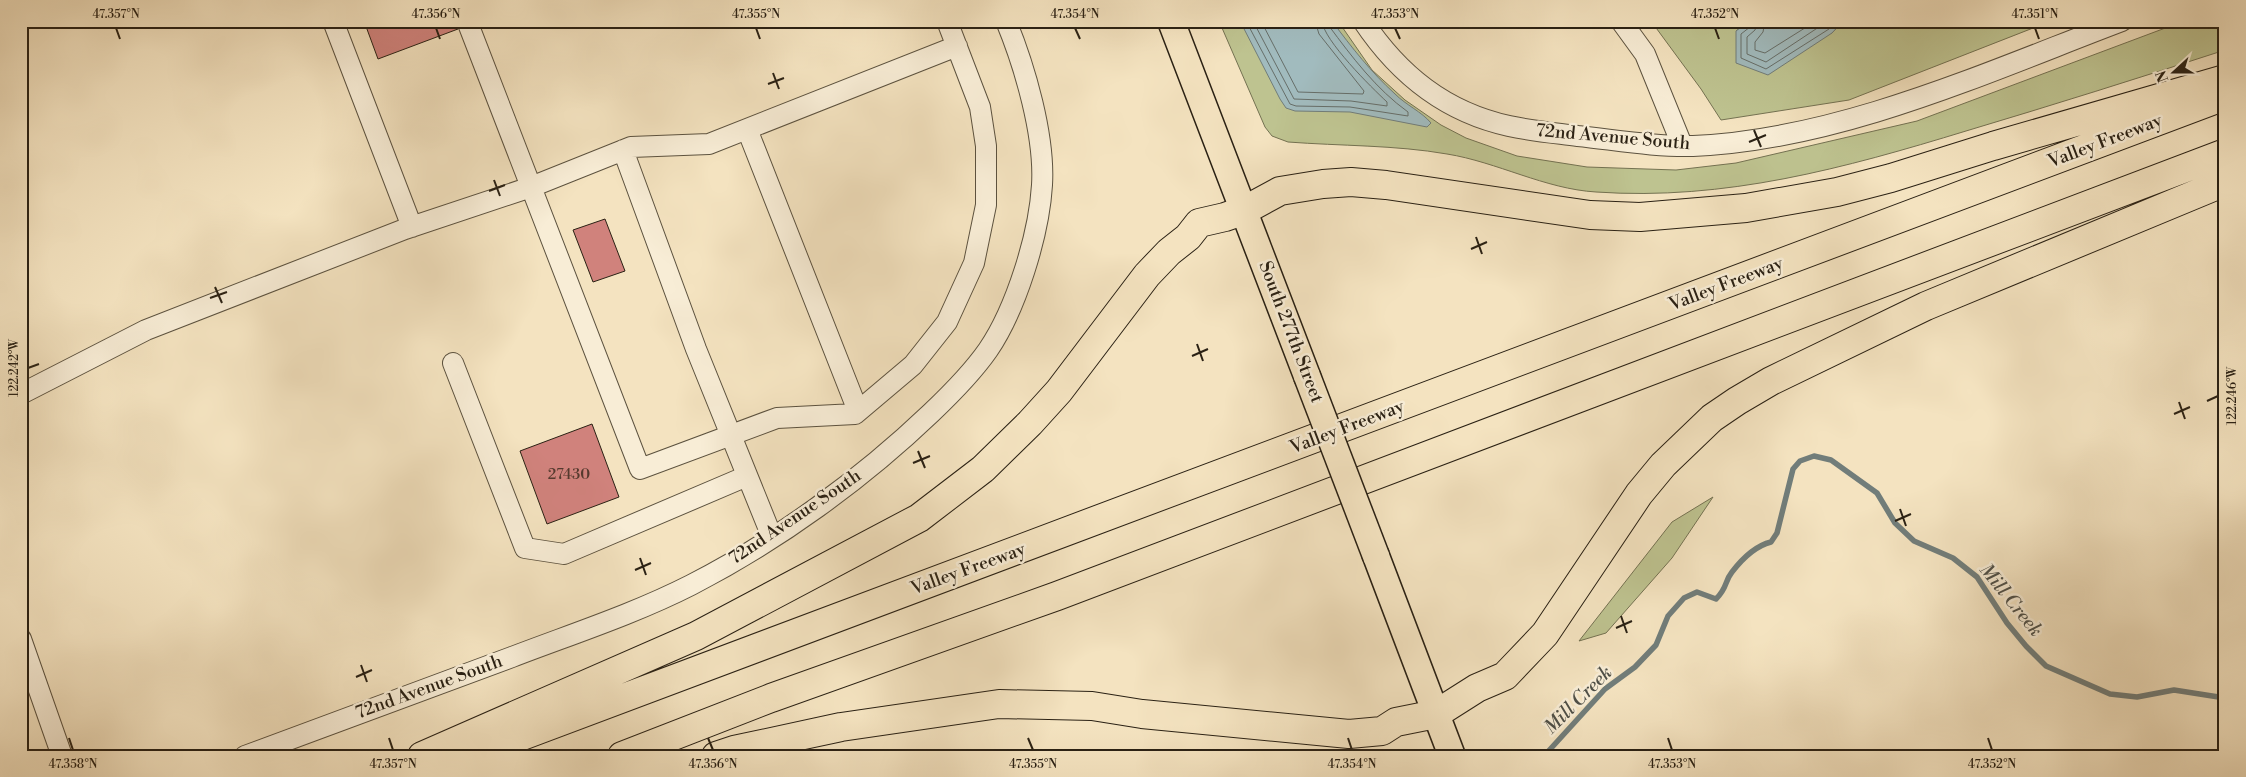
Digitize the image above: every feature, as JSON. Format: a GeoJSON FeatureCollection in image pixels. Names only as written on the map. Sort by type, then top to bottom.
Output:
{"type":"FeatureCollection","features":[{"type":"Feature","properties":{"kind":"highway"},"geometry":{"type":"LineString","coordinates":[[422,756],[696,636],[919,518],[983,469],[1030,423],[1059,391],[1147,275],[1169,252],[1188,237],[1199,223],[1225,218],[1245,210],[1280,191],[1323,184],[1351,182],[1386,185],[1590,215],[1640,217],[1746,208],[1837,192],[1891,178],[1993,146],[2225,79]]}},
{"type":"Feature","properties":{"kind":"highway","name":"Valley Freeway"},"geometry":{"type":"LineString","coordinates":[[469,756],[2225,96]]}},
{"type":"Feature","properties":{"kind":"highway"},"geometry":{"type":"LineString","coordinates":[[622,756],[771,698],[1057,596],[2225,153]]}},
{"type":"Feature","properties":{"kind":"highway"},"geometry":{"type":"LineString","coordinates":[[716,756],[734,750],[841,727],[999,704],[1092,706],[1142,714],[1349,734],[1382,731],[1396,722],[1436,714],[1478,688],[1505,676],[1519,663],[1545,634],[1639,494],[1662,465],[1712,418],[1737,401],[1771,381],[1926,306],[2225,182]]}},
{"type":"Feature","properties":{"kind":"main road","name":"South 277th Street"},"geometry":{"type":"LineString","coordinates":[[1172,21],[1452,756]]}},
{"type":"Feature","properties":{"kind":"street"},"geometry":{"type":"LineString","coordinates":[[333,21],[412,227]]}},
{"type":"Feature","properties":{"kind":"street"},"geometry":{"type":"LineString","coordinates":[[467,21],[640,469],[777,418],[855,414],[913,365],[947,322],[974,262],[986,205],[986,146],[980,107],[947,21]]}},
{"type":"Feature","properties":{"kind":"street","name":"72nd Avenue South"},"geometry":{"type":"LineString","coordinates":[[246,756],[614,618],[691,584],[772,537],[893,450],[952,393],[988,351],[1007,315],[1035,235],[1043,184],[1039,142],[1030,90],[1006,21]]}},
{"type":"Feature","properties":{"kind":"street","name":"72nd Avenue South"},"geometry":{"type":"LineString","coordinates":[[1363,21],[1396,65],[1432,95],[1470,114],[1509,126],[1646,144],[1682,145],[1725,144],[1756,140],[1847,119],[1922,96],[2122,21]]}},
{"type":"Feature","properties":{"kind":"street"},"geometry":{"type":"LineString","coordinates":[[1621,21],[1645,54],[1682,145]]}},
{"type":"Feature","properties":{"kind":"street"},"geometry":{"type":"LineString","coordinates":[[21,394],[146,330],[412,227],[531,187],[631,147],[709,144],[957,46]]}},
{"type":"Feature","properties":{"kind":"street"},"geometry":{"type":"LineString","coordinates":[[747,129],[858,411]]}},
{"type":"Feature","properties":{"kind":"street"},"geometry":{"type":"LineString","coordinates":[[623,150],[696,349],[772,537]]}},
{"type":"Feature","properties":{"kind":"street"},"geometry":{"type":"LineString","coordinates":[[453,363],[525,548],[564,554],[747,476]]}},
{"type":"Feature","properties":{"kind":"street"},"geometry":{"type":"LineString","coordinates":[[21,638],[62,756]]}},
{"type":"Feature","properties":{"kind":"green space"},"geometry":{"type":"Polygon","coordinates":[[[1219,21],[1338,21],[1372,70],[1405,100],[1441,125],[1466,138],[1517,156],[1587,167],[1676,170],[1736,163],[1917,121],[2184,21],[2225,21],[2225,50],[1921,145],[1830,169],[1784,179],[1691,191],[1644,193],[1596,192],[1558,186],[1484,163],[1447,154],[1388,147],[1288,142],[1272,136],[1265,127],[1219,21]]]}},
{"type":"Feature","properties":{"kind":"green space"},"geometry":{"type":"Polygon","coordinates":[[[1651,21],[1749,21],[1736,31],[1832,33],[1843,21],[2051,21],[1849,100],[1721,120],[1701,89],[1651,21]]]}},
{"type":"Feature","properties":{"kind":"green space"},"geometry":{"type":"Polygon","coordinates":[[[1713,497],[1672,558],[1606,633],[1579,641],[1672,522],[1713,497]]]}},
{"type":"Feature","properties":{"kind":"water"},"geometry":{"type":"Polygon","coordinates":[[[1240,21],[1332,21],[1378,77],[1399,98],[1431,123],[1427,127],[1350,112],[1295,111],[1286,108],[1240,21]]]}},
{"type":"Feature","properties":{"kind":"water"},"geometry":{"type":"Polygon","coordinates":[[[1749,21],[1843,21],[1832,33],[1768,75],[1736,63],[1736,31],[1749,21]]]}},
{"type":"Feature","properties":{"kind":"building"},"geometry":{"type":"Polygon","coordinates":[[[364,21],[455,21],[458,29],[378,59],[364,21]]]}},
{"type":"Feature","properties":{"kind":"building"},"geometry":{"type":"Polygon","coordinates":[[[605,219],[625,271],[593,282],[573,230],[605,219]]]}},
{"type":"Feature","properties":{"kind":"building"},"geometry":{"type":"Polygon","coordinates":[[[592,424],[619,497],[547,524],[520,451],[592,424]]]}},
{"type":"Feature","properties":{"kind":"waterway","name":"Mill Creek"},"geometry":{"type":"LineString","coordinates":[[1544,756],[1605,689],[1635,667],[1656,645],[1668,616],[1684,598],[1697,592],[1716,599],[1740,562],[1754,550],[1771,542],[1777,533],[1793,469],[1800,461],[1814,456],[1831,460],[1877,493],[1895,523],[1914,541],[1953,558],[1977,577],[2007,623],[2046,666],[2110,694],[2137,697],[2174,690],[2225,698]]}}]}
